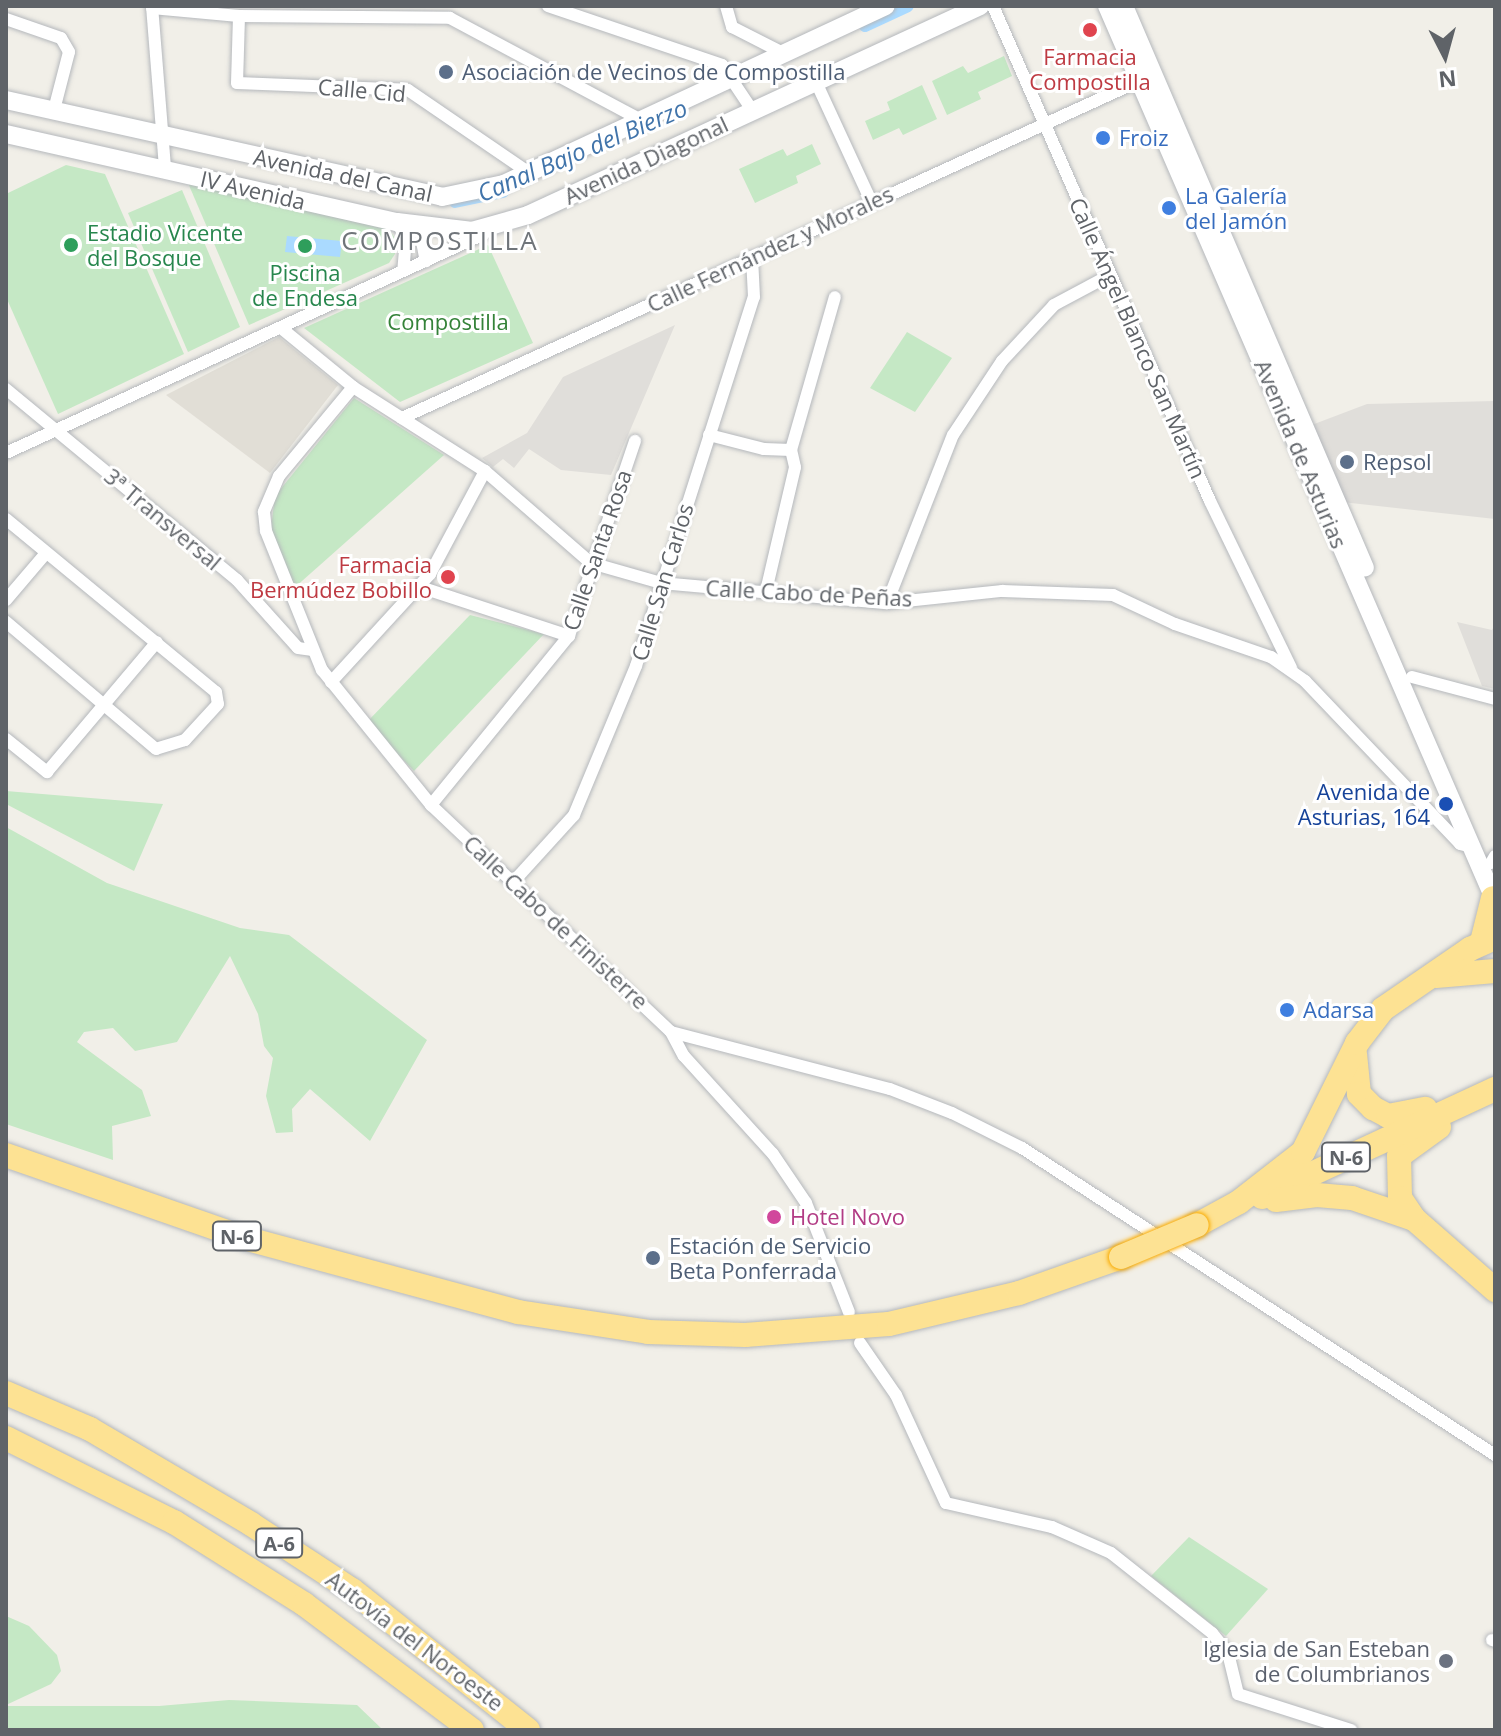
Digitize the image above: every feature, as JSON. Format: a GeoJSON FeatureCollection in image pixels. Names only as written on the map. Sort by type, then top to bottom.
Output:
{"type":"FeatureCollection","features":[{"type":"Feature","properties":{"kind":"highway"},"geometry":{"type":"LineString","coordinates":[[1197,1225],[1239,1202],[1303,1152],[1357,1043],[1394,999],[1488,940],[1494,900]]}},
{"type":"Feature","properties":{"kind":"highway"},"geometry":{"type":"LineString","coordinates":[[1426,979],[1495,971]]}},
{"type":"Feature","properties":{"kind":"highway"},"geometry":{"type":"LineString","coordinates":[[1357,1043],[1354,1071],[1359,1094],[1388,1116],[1409,1114],[1495,1090]]}},
{"type":"Feature","properties":{"kind":"highway"},"geometry":{"type":"LineString","coordinates":[[1495,1090],[1399,1156],[1398,1188],[1414,1219],[1495,1290]]}},
{"type":"Feature","properties":{"kind":"highway","name":"N-6"},"geometry":{"type":"LineString","coordinates":[[6,1155],[244,1238],[518,1312],[648,1332],[773,1334],[889,1324],[1019,1293],[1121,1257],[1197,1225],[1495,1090]]}},
{"type":"Feature","properties":{"kind":"highway"},"geometry":{"type":"LineString","coordinates":[[1197,1225],[1274,1201],[1317,1195],[1352,1198],[1414,1219]]}},
{"type":"Feature","properties":{"kind":"highway","name":"Autovía del Noroeste"},"geometry":{"type":"LineString","coordinates":[[6,1393],[90,1429],[251,1524],[352,1590],[528,1730]]}},
{"type":"Feature","properties":{"kind":"highway","name":"Autovía del Noroeste"},"geometry":{"type":"LineString","coordinates":[[6,1438],[174,1522],[330,1622],[472,1730]]}},
{"type":"Feature","properties":{"kind":"street"},"geometry":{"type":"LineString","coordinates":[[548,6],[722,65],[733,75],[752,110]]}},
{"type":"Feature","properties":{"kind":"street"},"geometry":{"type":"LineString","coordinates":[[726,6],[732,27],[783,53]]}},
{"type":"Feature","properties":{"kind":"street","name":"Avenida del Canal"},"geometry":{"type":"LineString","coordinates":[[6,100],[418,194],[463,194],[529,173],[783,53],[858,12],[886,6]]}},
{"type":"Feature","properties":{"kind":"street","name":"Avenida Diagonal"},"geometry":{"type":"LineString","coordinates":[[6,453],[980,6]]}},
{"type":"Feature","properties":{"kind":"street","name":"Calle Ángel Blanco San Martín"},"geometry":{"type":"LineString","coordinates":[[993,6],[1110,275],[1291,668]]}},
{"type":"Feature","properties":{"kind":"street","name":"Avenida de Asturias"},"geometry":{"type":"LineString","coordinates":[[1107,6],[1494,900]]}},
{"type":"Feature","properties":{"kind":"street","name":"Avenida de Asturias"},"geometry":{"type":"LineString","coordinates":[[1124,6],[1494,864]]}},
{"type":"Feature","properties":{"kind":"street"},"geometry":{"type":"LineString","coordinates":[[165,166],[152,7],[239,16],[450,18],[639,119]]}},
{"type":"Feature","properties":{"kind":"street","name":"Calle Cid"},"geometry":{"type":"LineString","coordinates":[[239,16],[237,83],[408,90],[529,173]]}},
{"type":"Feature","properties":{"kind":"street"},"geometry":{"type":"LineString","coordinates":[[6,19],[61,38],[69,52],[54,110]]}},
{"type":"Feature","properties":{"kind":"street","name":"Calle Fernández y Morales"},"geometry":{"type":"LineString","coordinates":[[402,418],[1139,81]]}},
{"type":"Feature","properties":{"kind":"street"},"geometry":{"type":"LineString","coordinates":[[816,82],[872,203]]}},
{"type":"Feature","properties":{"kind":"street","name":"IV Avenida"},"geometry":{"type":"LineString","coordinates":[[8,137],[165,166],[419,226],[472,231],[502,226]]}},
{"type":"Feature","properties":{"kind":"street"},"geometry":{"type":"LineString","coordinates":[[397,222],[406,239],[403,271]]}},
{"type":"Feature","properties":{"kind":"street"},"geometry":{"type":"LineString","coordinates":[[419,226],[426,261]]}},
{"type":"Feature","properties":{"kind":"street","name":"Calle San Carlos"},"geometry":{"type":"LineString","coordinates":[[514,881],[574,815],[636,666],[754,297],[752,257]]}},
{"type":"Feature","properties":{"kind":"street"},"geometry":{"type":"LineString","coordinates":[[887,603],[953,435],[1002,361],[1054,305],[1110,275]]}},
{"type":"Feature","properties":{"kind":"street"},"geometry":{"type":"LineString","coordinates":[[766,591],[795,467],[791,450],[835,297]]}},
{"type":"Feature","properties":{"kind":"street","name":"Calle Cabo de Peñas"},"geometry":{"type":"LineString","coordinates":[[281,328],[353,387],[485,471],[591,563],[661,583],[887,603],[1002,591],[1113,595],[1291,668],[1460,844],[1472,847]]}},
{"type":"Feature","properties":{"kind":"street","name":"Calle Cabo de Finisterre"},"geometry":{"type":"LineString","coordinates":[[353,387],[272,489],[264,512],[266,531],[313,650],[331,682],[431,805],[671,1032],[684,1056],[773,1154],[806,1203],[840,1278],[849,1312]]}},
{"type":"Feature","properties":{"kind":"street","name":"3ª Transversal"},"geometry":{"type":"LineString","coordinates":[[6,389],[237,580],[298,648],[313,650]]}},
{"type":"Feature","properties":{"kind":"street"},"geometry":{"type":"LineString","coordinates":[[709,435],[791,450]]}},
{"type":"Feature","properties":{"kind":"street","name":"Calle Santa Rosa"},"geometry":{"type":"LineString","coordinates":[[431,805],[569,636],[591,563],[635,441]]}},
{"type":"Feature","properties":{"kind":"street"},"geometry":{"type":"LineString","coordinates":[[331,682],[420,587],[485,471]]}},
{"type":"Feature","properties":{"kind":"street"},"geometry":{"type":"LineString","coordinates":[[6,519],[216,692],[217,699],[206,720],[185,740],[156,749],[6,622]]}},
{"type":"Feature","properties":{"kind":"street"},"geometry":{"type":"LineString","coordinates":[[6,600],[46,553]]}},
{"type":"Feature","properties":{"kind":"street"},"geometry":{"type":"LineString","coordinates":[[420,587],[569,636]]}},
{"type":"Feature","properties":{"kind":"street"},"geometry":{"type":"LineString","coordinates":[[6,739],[47,772],[157,642]]}},
{"type":"Feature","properties":{"kind":"street"},"geometry":{"type":"LineString","coordinates":[[1412,677],[1495,699]]}},
{"type":"Feature","properties":{"kind":"street"},"geometry":{"type":"LineString","coordinates":[[671,1032],[890,1089],[952,1113],[1022,1148],[1495,1455]]}},
{"type":"Feature","properties":{"kind":"street"},"geometry":{"type":"LineString","coordinates":[[860,1343],[896,1395],[946,1503],[1052,1527],[1111,1553],[1196,1617],[1228,1653],[1232,1686],[1248,1701],[1351,1730]]}},
{"type":"Feature","properties":{"kind":"shaded area"},"geometry":{"type":"Polygon","coordinates":[[[675,325],[611,475],[561,470],[529,449],[514,468],[503,459],[493,467],[482,458],[527,433],[563,377],[675,325]]]}},
{"type":"Feature","properties":{"kind":"shaded area"},"geometry":{"type":"Polygon","coordinates":[[[279,337],[338,385],[270,473],[166,395],[279,337]]]}},
{"type":"Feature","properties":{"kind":"shaded area"},"geometry":{"type":"Polygon","coordinates":[[[1495,401],[1495,519],[1342,502],[1309,426],[1367,404],[1495,401]]]}},
{"type":"Feature","properties":{"kind":"shaded area"},"geometry":{"type":"Polygon","coordinates":[[[1457,622],[1492,630],[1495,624],[1495,689],[1482,686],[1457,622]]]}},
{"type":"Feature","properties":{"kind":"green space"},"geometry":{"type":"Polygon","coordinates":[[[1004,56],[1012,76],[978,92],[981,99],[947,115],[932,81],[963,66],[968,73],[1004,56]]]}},
{"type":"Feature","properties":{"kind":"green space"},"geometry":{"type":"Polygon","coordinates":[[[922,85],[937,119],[903,135],[899,128],[873,140],[865,121],[890,110],[887,102],[922,85]]]}},
{"type":"Feature","properties":{"kind":"green space"},"geometry":{"type":"Polygon","coordinates":[[[812,144],[821,164],[796,176],[798,183],[755,203],[739,169],[783,149],[787,156],[812,144]]]}},
{"type":"Feature","properties":{"kind":"green space","name":"Estadio Vicente del Bosque"},"geometry":{"type":"Polygon","coordinates":[[[66,165],[105,174],[184,354],[58,414],[6,297],[6,194],[66,165]]]}},
{"type":"Feature","properties":{"kind":"green space","name":"Piscina de Endesa"},"geometry":{"type":"Polygon","coordinates":[[[188,183],[388,228],[395,238],[395,254],[389,263],[249,325],[188,183]]]}},
{"type":"Feature","properties":{"kind":"green space"},"geometry":{"type":"Polygon","coordinates":[[[182,190],[240,327],[188,352],[128,213],[182,190]]]}},
{"type":"Feature","properties":{"kind":"green space","name":"Compostilla"},"geometry":{"type":"Polygon","coordinates":[[[488,245],[533,343],[400,402],[304,328],[488,245]]]}},
{"type":"Feature","properties":{"kind":"green space"},"geometry":{"type":"Polygon","coordinates":[[[907,332],[952,358],[915,412],[870,388],[907,332]]]}},
{"type":"Feature","properties":{"kind":"green space"},"geometry":{"type":"Polygon","coordinates":[[[354,398],[444,455],[293,589],[271,528],[275,496],[354,398]]]}},
{"type":"Feature","properties":{"kind":"green space"},"geometry":{"type":"Polygon","coordinates":[[[470,615],[544,634],[414,771],[367,722],[470,615]]]}},
{"type":"Feature","properties":{"kind":"green space"},"geometry":{"type":"Polygon","coordinates":[[[6,791],[163,804],[134,871],[6,804],[6,791]]]}},
{"type":"Feature","properties":{"kind":"green space"},"geometry":{"type":"Polygon","coordinates":[[[6,827],[107,883],[240,928],[289,935],[427,1040],[370,1141],[310,1089],[292,1109],[293,1132],[276,1133],[266,1096],[273,1058],[264,1046],[258,1014],[230,956],[177,1042],[135,1051],[113,1028],[84,1032],[77,1042],[142,1090],[151,1116],[112,1126],[113,1160],[6,1124],[6,827]]]}},
{"type":"Feature","properties":{"kind":"green space"},"geometry":{"type":"Polygon","coordinates":[[[1189,1537],[1268,1589],[1226,1636],[1151,1576],[1189,1537]]]}},
{"type":"Feature","properties":{"kind":"green space"},"geometry":{"type":"Polygon","coordinates":[[[6,1616],[29,1626],[57,1655],[61,1671],[51,1684],[6,1705],[6,1616]]]}},
{"type":"Feature","properties":{"kind":"green space"},"geometry":{"type":"Polygon","coordinates":[[[229,1700],[357,1705],[383,1730],[6,1730],[6,1706],[159,1706],[229,1700]]]}},
{"type":"Feature","properties":{"kind":"water"},"geometry":{"type":"Polygon","coordinates":[[[287,236],[342,241],[340,257],[285,252],[287,236]]]}},
{"type":"Feature","properties":{"kind":"waterway","name":"Canal Bajo del Bierzo"},"geometry":{"type":"LineString","coordinates":[[865,26],[908,6]]}},
{"type":"Feature","properties":{"kind":"waterway","name":"Canal Bajo del Bierzo"},"geometry":{"type":"LineString","coordinates":[[455,202],[503,192]]}},
{"type":"Feature","properties":{"kind":"place","name":"Farmacia Compostilla"},"geometry":{"type":"Point","coordinates":[1090,30]}},
{"type":"Feature","properties":{"kind":"place","name":"Asociación de Vecinos de Compostilla"},"geometry":{"type":"Point","coordinates":[446,72]}},
{"type":"Feature","properties":{"kind":"place","name":"Froiz"},"geometry":{"type":"Point","coordinates":[1103,138]}},
{"type":"Feature","properties":{"kind":"place","name":"La Galería del Jamón"},"geometry":{"type":"Point","coordinates":[1169,208]}},
{"type":"Feature","properties":{"kind":"place","name":"Estadio Vicente del Bosque"},"geometry":{"type":"Point","coordinates":[71,245]}},
{"type":"Feature","properties":{"kind":"place","name":"Piscina de Endesa"},"geometry":{"type":"Point","coordinates":[305,246]}},
{"type":"Feature","properties":{"kind":"place","name":"Repsol"},"geometry":{"type":"Point","coordinates":[1347,462]}},
{"type":"Feature","properties":{"kind":"place","name":"Farmacia Bermúdez Bobillo"},"geometry":{"type":"Point","coordinates":[448,577]}},
{"type":"Feature","properties":{"kind":"place","name":"Avenida de Asturias, 164"},"geometry":{"type":"Point","coordinates":[1446,804]}},
{"type":"Feature","properties":{"kind":"place","name":"Adarsa"},"geometry":{"type":"Point","coordinates":[1287,1010]}},
{"type":"Feature","properties":{"kind":"place","name":"Hotel Novo"},"geometry":{"type":"Point","coordinates":[774,1217]}},
{"type":"Feature","properties":{"kind":"place","name":"Estación de Servicio Beta Ponferrada"},"geometry":{"type":"Point","coordinates":[653,1258]}},
{"type":"Feature","properties":{"kind":"place","name":"Iglesia de San Esteban de Columbrianos"},"geometry":{"type":"Point","coordinates":[1446,1661]}},
{"type":"Feature","properties":{"kind":"district","name":"COMPOSTILLA"},"geometry":{"type":"Point","coordinates":[440,241]}}]}
